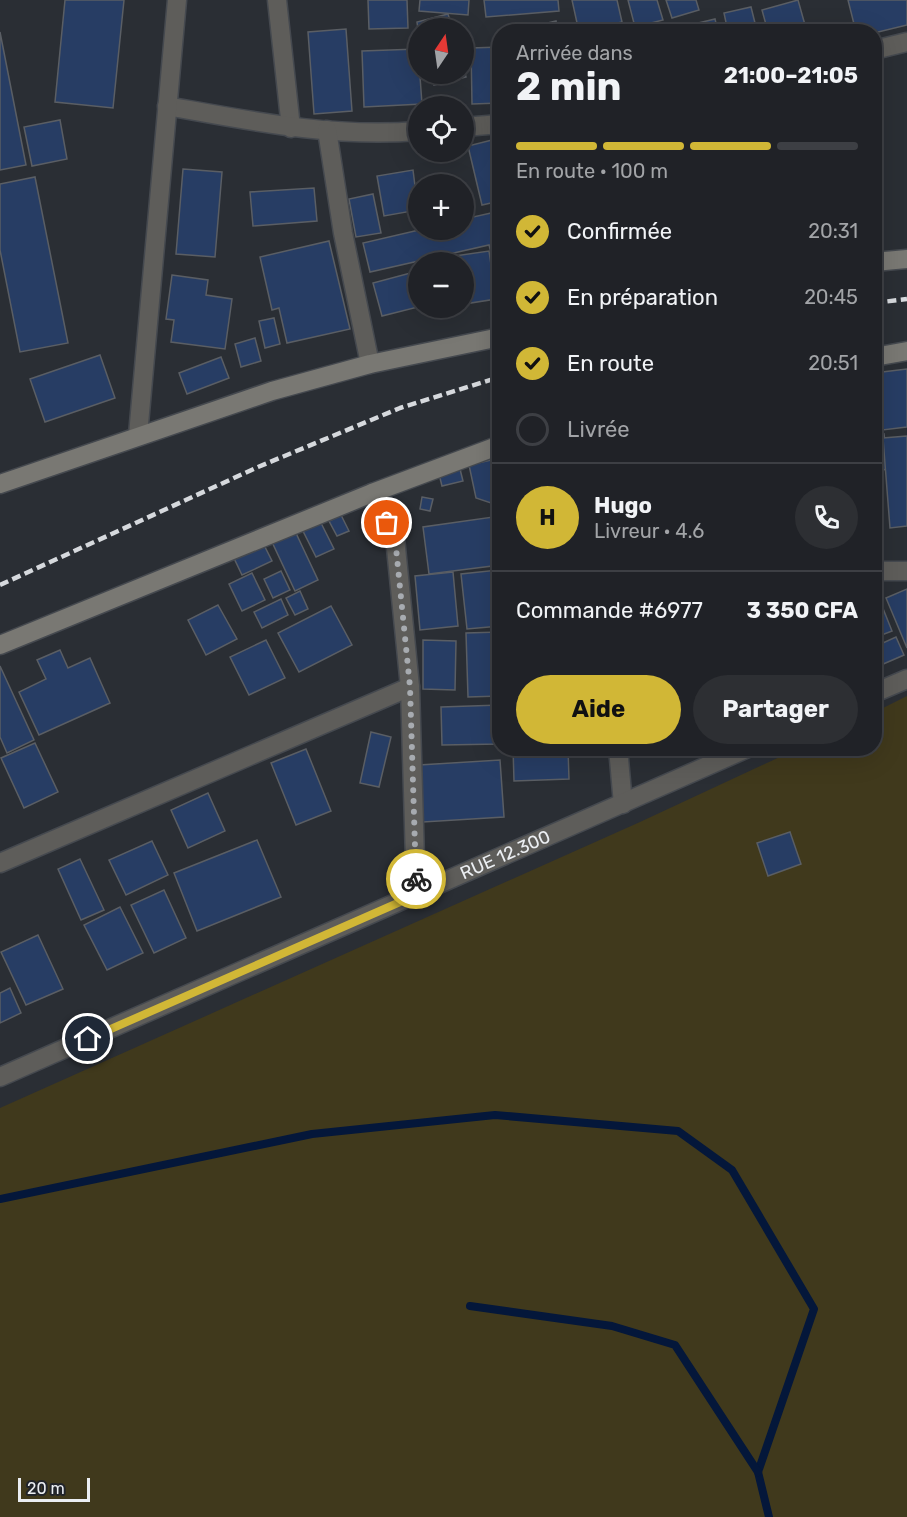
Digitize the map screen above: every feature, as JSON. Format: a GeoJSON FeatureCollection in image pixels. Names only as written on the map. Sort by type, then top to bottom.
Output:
{"type":"FeatureCollection","features":[{"type":"Feature","properties":{"kind":"main road"},"geometry":{"type":"LineString","coordinates":[[882,261],[907,259]]}},
{"type":"Feature","properties":{"kind":"main road"},"geometry":{"type":"LineString","coordinates":[[0,484],[272,391],[370,364],[492,339]]}},
{"type":"Feature","properties":{"kind":"main road"},"geometry":{"type":"LineString","coordinates":[[882,356],[907,351]]}},
{"type":"Feature","properties":{"kind":"main road"},"geometry":{"type":"LineString","coordinates":[[0,645],[372,493],[492,449]]}},
{"type":"Feature","properties":{"kind":"street"},"geometry":{"type":"LineString","coordinates":[[138,435],[177,0]]}},
{"type":"Feature","properties":{"kind":"street"},"geometry":{"type":"LineString","coordinates":[[277,0],[291,128]]}},
{"type":"Feature","properties":{"kind":"street"},"geometry":{"type":"LineString","coordinates":[[882,48],[907,42]]}},
{"type":"Feature","properties":{"kind":"street"},"geometry":{"type":"LineString","coordinates":[[167,106],[291,128],[391,133],[408,132]]}},
{"type":"Feature","properties":{"kind":"street"},"geometry":{"type":"LineString","coordinates":[[474,126],[492,125]]}},
{"type":"Feature","properties":{"kind":"street"},"geometry":{"type":"LineString","coordinates":[[327,130],[343,232],[370,364]]}},
{"type":"Feature","properties":{"kind":"street"},"geometry":{"type":"LineString","coordinates":[[372,493],[395,538],[410,687],[416,895]]}},
{"type":"Feature","properties":{"kind":"street"},"geometry":{"type":"LineString","coordinates":[[882,571],[907,571]]}},
{"type":"Feature","properties":{"kind":"street"},"geometry":{"type":"LineString","coordinates":[[882,690],[907,679]]}},
{"type":"Feature","properties":{"kind":"street"},"geometry":{"type":"LineString","coordinates":[[0,863],[410,687]]}},
{"type":"Feature","properties":{"kind":"street"},"geometry":{"type":"LineString","coordinates":[[619,756],[622,804]]}},
{"type":"Feature","properties":{"kind":"street","name":"RUE 12.300"},"geometry":{"type":"LineString","coordinates":[[0,1077],[730,756]]}},
{"type":"Feature","properties":{"kind":"shaded area"},"geometry":{"type":"Polygon","coordinates":[[[907,696],[907,1517],[0,1517],[0,1108],[640,822],[782,756],[882,756],[882,708],[907,696]]]}},
{"type":"Feature","properties":{"kind":"building"},"geometry":{"type":"Polygon","coordinates":[[[65,0],[124,0],[113,108],[55,102],[65,0]]]}},
{"type":"Feature","properties":{"kind":"building"},"geometry":{"type":"Polygon","coordinates":[[[368,0],[407,0],[408,28],[369,29],[368,0]]]}},
{"type":"Feature","properties":{"kind":"building"},"geometry":{"type":"Polygon","coordinates":[[[420,0],[469,0],[468,15],[419,11],[420,0]]]}},
{"type":"Feature","properties":{"kind":"building"},"geometry":{"type":"Polygon","coordinates":[[[484,0],[558,0],[559,11],[486,17],[484,0]]]}},
{"type":"Feature","properties":{"kind":"building"},"geometry":{"type":"Polygon","coordinates":[[[572,0],[617,0],[622,22],[577,24],[572,0]]]}},
{"type":"Feature","properties":{"kind":"building"},"geometry":{"type":"Polygon","coordinates":[[[628,0],[657,0],[663,20],[634,24],[628,0]]]}},
{"type":"Feature","properties":{"kind":"building"},"geometry":{"type":"Polygon","coordinates":[[[666,0],[696,0],[699,10],[672,18],[666,0]]]}},
{"type":"Feature","properties":{"kind":"building"},"geometry":{"type":"Polygon","coordinates":[[[798,0],[805,24],[766,24],[762,10],[798,0]]]}},
{"type":"Feature","properties":{"kind":"building"},"geometry":{"type":"Polygon","coordinates":[[[848,0],[907,0],[907,25],[882,31],[882,24],[854,24],[848,0]]]}},
{"type":"Feature","properties":{"kind":"building"},"geometry":{"type":"Polygon","coordinates":[[[751,7],[755,24],[726,24],[724,13],[751,7]]]}},
{"type":"Feature","properties":{"kind":"building"},"geometry":{"type":"Polygon","coordinates":[[[448,14],[449,18],[432,18],[448,14]]]}},
{"type":"Feature","properties":{"kind":"building"},"geometry":{"type":"Polygon","coordinates":[[[715,19],[716,24],[694,24],[715,19]]]}},
{"type":"Feature","properties":{"kind":"building"},"geometry":{"type":"Polygon","coordinates":[[[346,29],[352,111],[314,114],[308,32],[346,29]]]}},
{"type":"Feature","properties":{"kind":"building"},"geometry":{"type":"Polygon","coordinates":[[[0,32],[26,165],[0,170],[0,32]]]}},
{"type":"Feature","properties":{"kind":"building"},"geometry":{"type":"Polygon","coordinates":[[[492,47],[492,103],[474,104],[474,96],[472,96],[474,48],[492,47]]]}},
{"type":"Feature","properties":{"kind":"building"},"geometry":{"type":"Polygon","coordinates":[[[408,49],[408,84],[421,84],[421,96],[408,96],[408,105],[364,107],[362,51],[408,49]]]}},
{"type":"Feature","properties":{"kind":"building"},"geometry":{"type":"Polygon","coordinates":[[[60,120],[67,159],[32,166],[24,127],[60,120]]]}},
{"type":"Feature","properties":{"kind":"building"},"geometry":{"type":"Polygon","coordinates":[[[492,140],[492,203],[482,205],[472,162],[474,162],[474,144],[492,140]]]}},
{"type":"Feature","properties":{"kind":"building"},"geometry":{"type":"Polygon","coordinates":[[[183,169],[222,172],[215,257],[176,254],[183,169]]]}},
{"type":"Feature","properties":{"kind":"building"},"geometry":{"type":"Polygon","coordinates":[[[413,170],[414,174],[408,174],[408,212],[384,216],[377,176],[413,170]]]}},
{"type":"Feature","properties":{"kind":"building"},"geometry":{"type":"Polygon","coordinates":[[[35,177],[68,343],[20,352],[0,250],[0,184],[35,177]]]}},
{"type":"Feature","properties":{"kind":"building"},"geometry":{"type":"Polygon","coordinates":[[[314,188],[317,221],[253,226],[250,192],[314,188]]]}},
{"type":"Feature","properties":{"kind":"building"},"geometry":{"type":"Polygon","coordinates":[[[373,194],[381,233],[356,237],[349,199],[373,194]]]}},
{"type":"Feature","properties":{"kind":"building"},"geometry":{"type":"Polygon","coordinates":[[[492,213],[492,256],[489,245],[458,252],[408,252],[408,263],[370,272],[363,243],[408,233],[408,240],[474,240],[474,217],[492,213]]]}},
{"type":"Feature","properties":{"kind":"building"},"geometry":{"type":"Polygon","coordinates":[[[329,241],[350,329],[287,343],[279,308],[272,310],[260,257],[329,241]]]}},
{"type":"Feature","properties":{"kind":"building"},"geometry":{"type":"Polygon","coordinates":[[[489,251],[492,300],[474,302],[474,253],[489,251]]]}},
{"type":"Feature","properties":{"kind":"building"},"geometry":{"type":"Polygon","coordinates":[[[408,274],[408,310],[382,316],[373,283],[408,274]]]}},
{"type":"Feature","properties":{"kind":"building"},"geometry":{"type":"Polygon","coordinates":[[[172,275],[208,280],[206,295],[232,299],[225,349],[171,342],[174,320],[166,319],[172,275]]]}},
{"type":"Feature","properties":{"kind":"building"},"geometry":{"type":"Polygon","coordinates":[[[274,318],[280,344],[265,348],[259,321],[274,318]]]}},
{"type":"Feature","properties":{"kind":"building"},"geometry":{"type":"Polygon","coordinates":[[[255,338],[261,361],[241,367],[235,344],[255,338]]]}},
{"type":"Feature","properties":{"kind":"building"},"geometry":{"type":"Polygon","coordinates":[[[100,355],[115,398],[45,422],[30,379],[100,355]]]}},
{"type":"Feature","properties":{"kind":"building"},"geometry":{"type":"Polygon","coordinates":[[[221,357],[229,378],[187,394],[179,373],[221,357]]]}},
{"type":"Feature","properties":{"kind":"building"},"geometry":{"type":"Polygon","coordinates":[[[907,369],[907,427],[882,430],[882,372],[907,369]]]}},
{"type":"Feature","properties":{"kind":"building"},"geometry":{"type":"Polygon","coordinates":[[[882,434],[884,434],[889,469],[882,470],[882,434]]]}},
{"type":"Feature","properties":{"kind":"building"},"geometry":{"type":"Polygon","coordinates":[[[907,436],[907,526],[890,528],[883,438],[907,436]]]}},
{"type":"Feature","properties":{"kind":"building"},"geometry":{"type":"Polygon","coordinates":[[[492,460],[492,503],[476,498],[469,465],[492,460]]]}},
{"type":"Feature","properties":{"kind":"building"},"geometry":{"type":"Polygon","coordinates":[[[458,461],[463,481],[442,486],[437,466],[458,461]]]}},
{"type":"Feature","properties":{"kind":"building"},"geometry":{"type":"Polygon","coordinates":[[[422,497],[433,499],[430,511],[420,509],[422,497]]]}},
{"type":"Feature","properties":{"kind":"building"},"geometry":{"type":"Polygon","coordinates":[[[317,515],[334,549],[316,557],[299,523],[317,515]]]}},
{"type":"Feature","properties":{"kind":"building"},"geometry":{"type":"Polygon","coordinates":[[[341,515],[349,531],[337,536],[329,521],[341,515]]]}},
{"type":"Feature","properties":{"kind":"building"},"geometry":{"type":"Polygon","coordinates":[[[492,517],[492,566],[429,574],[423,527],[492,517]]]}},
{"type":"Feature","properties":{"kind":"building"},"geometry":{"type":"Polygon","coordinates":[[[295,531],[318,580],[295,591],[272,542],[295,531]]]}},
{"type":"Feature","properties":{"kind":"building"},"geometry":{"type":"Polygon","coordinates":[[[261,539],[272,561],[242,575],[232,554],[261,539]]]}},
{"type":"Feature","properties":{"kind":"building"},"geometry":{"type":"Polygon","coordinates":[[[281,571],[290,590],[273,598],[264,579],[281,571]]]}},
{"type":"Feature","properties":{"kind":"building"},"geometry":{"type":"Polygon","coordinates":[[[492,571],[492,627],[467,629],[461,574],[492,571]]]}},
{"type":"Feature","properties":{"kind":"building"},"geometry":{"type":"Polygon","coordinates":[[[453,572],[458,626],[420,630],[415,576],[453,572]]]}},
{"type":"Feature","properties":{"kind":"building"},"geometry":{"type":"Polygon","coordinates":[[[252,573],[265,600],[242,611],[229,584],[252,573]]]}},
{"type":"Feature","properties":{"kind":"building"},"geometry":{"type":"Polygon","coordinates":[[[907,589],[907,648],[886,598],[907,589]]]}},
{"type":"Feature","properties":{"kind":"building"},"geometry":{"type":"Polygon","coordinates":[[[300,591],[308,609],[295,615],[286,598],[300,591]]]}},
{"type":"Feature","properties":{"kind":"building"},"geometry":{"type":"Polygon","coordinates":[[[281,599],[288,615],[262,628],[254,612],[281,599]]]}},
{"type":"Feature","properties":{"kind":"building"},"geometry":{"type":"Polygon","coordinates":[[[218,605],[237,639],[206,655],[188,620],[218,605]]]}},
{"type":"Feature","properties":{"kind":"building"},"geometry":{"type":"Polygon","coordinates":[[[331,606],[352,645],[299,672],[278,633],[331,606]]]}},
{"type":"Feature","properties":{"kind":"building"},"geometry":{"type":"Polygon","coordinates":[[[882,606],[892,631],[882,635],[882,606]]]}},
{"type":"Feature","properties":{"kind":"building"},"geometry":{"type":"Polygon","coordinates":[[[492,632],[492,696],[468,697],[466,633],[492,632]]]}},
{"type":"Feature","properties":{"kind":"building"},"geometry":{"type":"Polygon","coordinates":[[[896,637],[904,655],[882,665],[882,643],[896,637]]]}},
{"type":"Feature","properties":{"kind":"building"},"geometry":{"type":"Polygon","coordinates":[[[266,640],[285,678],[249,695],[230,657],[266,640]]]}},
{"type":"Feature","properties":{"kind":"building"},"geometry":{"type":"Polygon","coordinates":[[[423,640],[456,641],[455,690],[423,689],[423,640]]]}},
{"type":"Feature","properties":{"kind":"building"},"geometry":{"type":"Polygon","coordinates":[[[60,650],[68,668],[90,658],[110,703],[39,735],[19,692],[46,679],[37,660],[60,650]]]}},
{"type":"Feature","properties":{"kind":"building"},"geometry":{"type":"Polygon","coordinates":[[[0,666],[34,740],[7,753],[0,737],[0,666]]]}},
{"type":"Feature","properties":{"kind":"building"},"geometry":{"type":"Polygon","coordinates":[[[492,705],[492,744],[442,745],[441,707],[492,705]]]}},
{"type":"Feature","properties":{"kind":"building"},"geometry":{"type":"Polygon","coordinates":[[[371,732],[391,737],[379,787],[360,783],[371,732]]]}},
{"type":"Feature","properties":{"kind":"building"},"geometry":{"type":"Polygon","coordinates":[[[35,743],[58,792],[24,808],[1,758],[35,743]]]}},
{"type":"Feature","properties":{"kind":"building"},"geometry":{"type":"Polygon","coordinates":[[[306,749],[331,811],[296,825],[271,763],[306,749]]]}},
{"type":"Feature","properties":{"kind":"building"},"geometry":{"type":"Polygon","coordinates":[[[513,756],[568,756],[569,779],[514,781],[513,756]]]}},
{"type":"Feature","properties":{"kind":"building"},"geometry":{"type":"Polygon","coordinates":[[[500,760],[504,817],[423,822],[419,765],[500,760]]]}},
{"type":"Feature","properties":{"kind":"building"},"geometry":{"type":"Polygon","coordinates":[[[208,793],[225,831],[188,848],[171,810],[208,793]]]}},
{"type":"Feature","properties":{"kind":"building"},"geometry":{"type":"Polygon","coordinates":[[[790,832],[801,864],[768,876],[757,843],[790,832]]]}},
{"type":"Feature","properties":{"kind":"building"},"geometry":{"type":"Polygon","coordinates":[[[257,840],[281,897],[197,931],[174,873],[257,840]]]}},
{"type":"Feature","properties":{"kind":"building"},"geometry":{"type":"Polygon","coordinates":[[[152,841],[168,875],[126,895],[109,860],[152,841]]]}},
{"type":"Feature","properties":{"kind":"building"},"geometry":{"type":"Polygon","coordinates":[[[80,859],[104,910],[81,920],[58,869],[80,859]]]}},
{"type":"Feature","properties":{"kind":"building"},"geometry":{"type":"Polygon","coordinates":[[[164,890],[186,938],[154,953],[131,905],[164,890]]]}},
{"type":"Feature","properties":{"kind":"building"},"geometry":{"type":"Polygon","coordinates":[[[120,907],[143,953],[107,970],[84,925],[120,907]]]}},
{"type":"Feature","properties":{"kind":"building"},"geometry":{"type":"Polygon","coordinates":[[[38,935],[63,989],[26,1005],[1,952],[38,935]]]}},
{"type":"Feature","properties":{"kind":"building"},"geometry":{"type":"Polygon","coordinates":[[[10,988],[21,1013],[0,1023],[0,993],[10,988]]]}},
{"type":"Feature","properties":{"kind":"waterway"},"geometry":{"type":"LineString","coordinates":[[0,1199],[312,1134],[495,1115],[678,1131],[732,1170],[814,1309],[758,1472],[769,1517]]}},
{"type":"Feature","properties":{"kind":"waterway"},"geometry":{"type":"LineString","coordinates":[[470,1306],[612,1326],[675,1345],[758,1472]]}},
{"type":"Feature","properties":{"kind":"railway"},"geometry":{"type":"LineString","coordinates":[[882,302],[907,299]]}},
{"type":"Feature","properties":{"kind":"railway"},"geometry":{"type":"LineString","coordinates":[[0,585],[258,467],[400,408],[492,379]]}},
{"type":"Feature","properties":{"kind":"way so far"},"geometry":{"type":"LineString","coordinates":[[387,523],[395,538],[410,687],[416,879]]}},
{"type":"Feature","properties":{"kind":"route"},"geometry":{"type":"LineString","coordinates":[[88,1039],[416,895],[416,879]]}}]}
